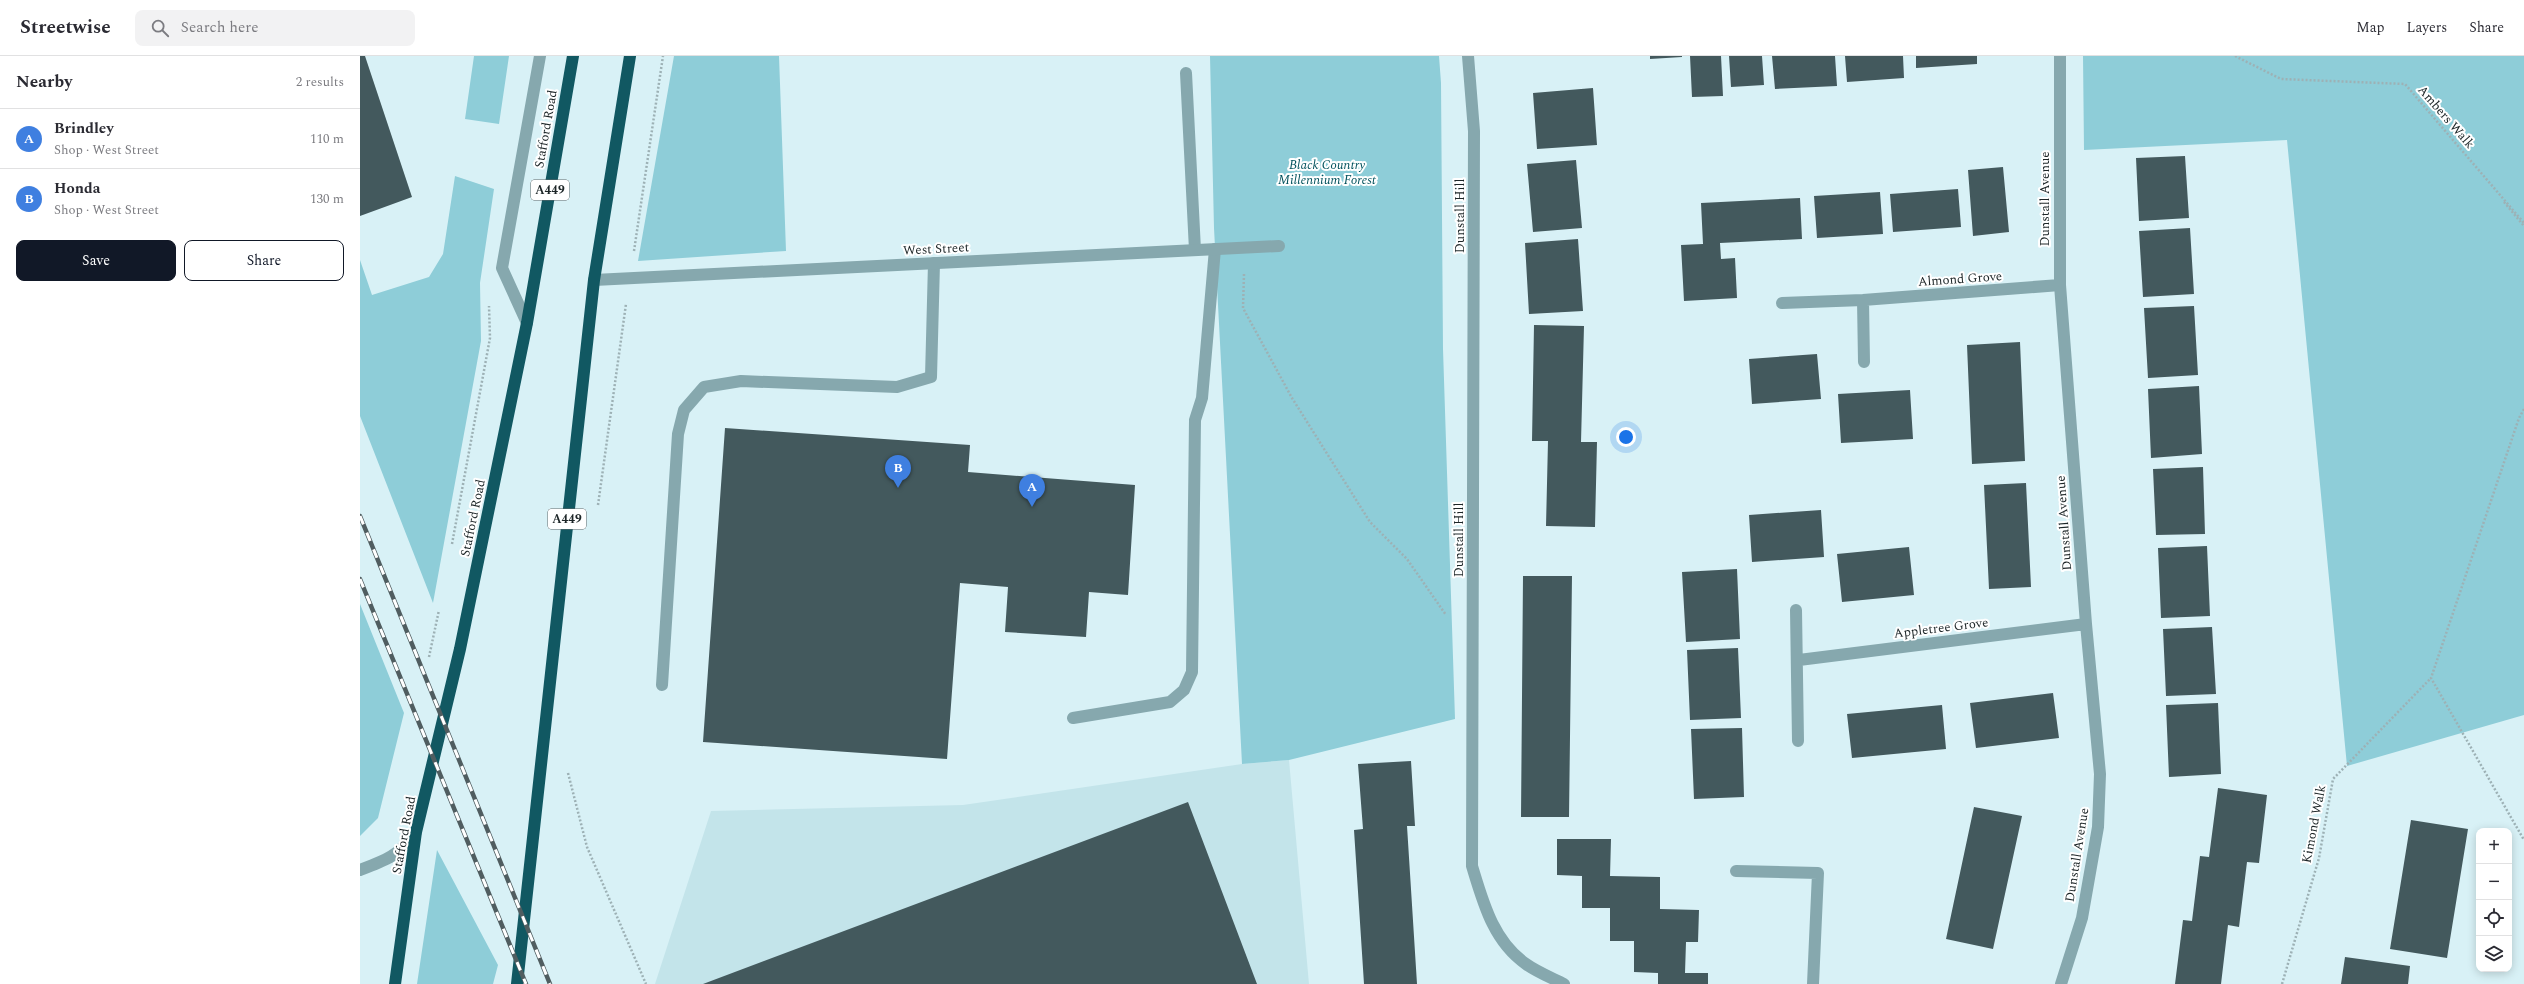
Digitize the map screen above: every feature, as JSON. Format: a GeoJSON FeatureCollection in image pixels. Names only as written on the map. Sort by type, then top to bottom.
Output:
{"type":"FeatureCollection","features":[{"type":"Feature","properties":{"kind":"highway","name":"Stafford Road"},"geometry":{"type":"LineString","coordinates":[[395,984],[416,832],[460,649],[527,323],[573,56]]}},
{"type":"Feature","properties":{"kind":"highway","name":"A449"},"geometry":{"type":"LineString","coordinates":[[517,984],[594,280],[630,56]]}},
{"type":"Feature","properties":{"kind":"street"},"geometry":{"type":"LineString","coordinates":[[527,323],[502,268],[540,56]]}},
{"type":"Feature","properties":{"kind":"street","name":"Dunstall Hill"},"geometry":{"type":"LineString","coordinates":[[1468,56],[1474,131],[1472,866],[1487,916],[1505,944],[1525,964],[1564,984]]}},
{"type":"Feature","properties":{"kind":"street","name":"Dunstall Avenue"},"geometry":{"type":"LineString","coordinates":[[2060,56],[2060,285],[2086,624],[2100,774],[2098,827],[2082,918],[2061,984]]}},
{"type":"Feature","properties":{"kind":"street"},"geometry":{"type":"LineString","coordinates":[[1186,73],[1195,250]]}},
{"type":"Feature","properties":{"kind":"street","name":"West Street"},"geometry":{"type":"LineString","coordinates":[[594,280],[1279,246]]}},
{"type":"Feature","properties":{"kind":"street"},"geometry":{"type":"LineString","coordinates":[[1073,718],[1170,702],[1184,690],[1192,672],[1195,420],[1202,398],[1216,249]]}},
{"type":"Feature","properties":{"kind":"street"},"geometry":{"type":"LineString","coordinates":[[662,686],[678,434],[684,410],[704,386],[741,381],[897,387],[931,377],[934,263]]}},
{"type":"Feature","properties":{"kind":"street","name":"Almond Grove"},"geometry":{"type":"LineString","coordinates":[[1782,303],[1863,300],[2060,285]]}},
{"type":"Feature","properties":{"kind":"street"},"geometry":{"type":"LineString","coordinates":[[1863,300],[1864,362]]}},
{"type":"Feature","properties":{"kind":"street"},"geometry":{"type":"LineString","coordinates":[[1796,610],[1799,660],[1798,741]]}},
{"type":"Feature","properties":{"kind":"street","name":"Appletree Grove"},"geometry":{"type":"LineString","coordinates":[[1799,660],[2086,624]]}},
{"type":"Feature","properties":{"kind":"street"},"geometry":{"type":"LineString","coordinates":[[360,870],[385,861],[402,850],[416,832]]}},
{"type":"Feature","properties":{"kind":"street"},"geometry":{"type":"LineString","coordinates":[[1736,871],[1818,873],[1813,984]]}},
{"type":"Feature","properties":{"kind":"path"},"geometry":{"type":"LineString","coordinates":[[597,512],[663,56]]}},
{"type":"Feature","properties":{"kind":"path","name":"Ambers Walk"},"geometry":{"type":"LineString","coordinates":[[2236,56],[2282,78],[2405,84],[2524,223]]}},
{"type":"Feature","properties":{"kind":"path"},"geometry":{"type":"LineString","coordinates":[[2405,84],[2524,226]]}},
{"type":"Feature","properties":{"kind":"path"},"geometry":{"type":"LineString","coordinates":[[1244,247],[1243,308],[1284,384],[1370,522],[1407,559],[1447,616]]}},
{"type":"Feature","properties":{"kind":"path"},"geometry":{"type":"LineString","coordinates":[[452,546],[490,338]]}},
{"type":"Feature","properties":{"kind":"path"},"geometry":{"type":"LineString","coordinates":[[2524,409],[2519,418],[2431,678],[2524,840]]}},
{"type":"Feature","properties":{"kind":"path","name":"Kimond Walk"},"geometry":{"type":"LineString","coordinates":[[2282,984],[2318,858],[2333,780],[2431,678]]}},
{"type":"Feature","properties":{"kind":"path"},"geometry":{"type":"LineString","coordinates":[[564,780],[566,772],[587,847],[646,984]]}},
{"type":"Feature","properties":{"kind":"shaded area"},"geometry":{"type":"Polygon","coordinates":[[[1289,760],[1309,984],[655,984],[711,811],[963,805],[1242,764],[1289,760]]]}},
{"type":"Feature","properties":{"kind":"green space"},"geometry":{"type":"Polygon","coordinates":[[[474,56],[509,56],[499,124],[465,119],[474,56]]]}},
{"type":"Feature","properties":{"kind":"green space"},"geometry":{"type":"Polygon","coordinates":[[[674,56],[779,56],[786,251],[638,261],[674,56]]]}},
{"type":"Feature","properties":{"kind":"green space","name":"Black Country Millennium Forest"},"geometry":{"type":"Polygon","coordinates":[[[1210,56],[1439,56],[1441,83],[1443,349],[1455,719],[1289,760],[1242,764],[1214,228],[1210,56]]]}},
{"type":"Feature","properties":{"kind":"green space"},"geometry":{"type":"Polygon","coordinates":[[[2083,56],[2524,56],[2524,715],[2347,766],[2287,140],[2084,150],[2083,56]]]}},
{"type":"Feature","properties":{"kind":"green space"},"geometry":{"type":"Polygon","coordinates":[[[455,176],[494,189],[480,283],[481,341],[433,603],[360,416],[360,260],[372,295],[429,277],[443,254],[455,176]]]}},
{"type":"Feature","properties":{"kind":"green space"},"geometry":{"type":"Polygon","coordinates":[[[360,604],[404,713],[378,818],[360,836],[360,604]]]}},
{"type":"Feature","properties":{"kind":"green space"},"geometry":{"type":"Polygon","coordinates":[[[437,850],[498,965],[493,984],[417,984],[437,850]]]}},
{"type":"Feature","properties":{"kind":"building"},"geometry":{"type":"Polygon","coordinates":[[[360,56],[365,56],[412,197],[360,216],[360,56]]]}},
{"type":"Feature","properties":{"kind":"building"},"geometry":{"type":"Polygon","coordinates":[[[1650,56],[1682,56],[1682,57],[1650,59],[1650,56]]]}},
{"type":"Feature","properties":{"kind":"building"},"geometry":{"type":"Polygon","coordinates":[[[1690,56],[1721,56],[1723,96],[1692,97],[1690,56]]]}},
{"type":"Feature","properties":{"kind":"building"},"geometry":{"type":"Polygon","coordinates":[[[1729,56],[1762,56],[1764,85],[1731,87],[1729,56]]]}},
{"type":"Feature","properties":{"kind":"building"},"geometry":{"type":"Polygon","coordinates":[[[1772,56],[1835,56],[1837,86],[1775,89],[1772,56]]]}},
{"type":"Feature","properties":{"kind":"building"},"geometry":{"type":"Polygon","coordinates":[[[1845,56],[1903,56],[1904,78],[1847,82],[1845,56]]]}},
{"type":"Feature","properties":{"kind":"building"},"geometry":{"type":"Polygon","coordinates":[[[1916,56],[1977,56],[1977,64],[1916,68],[1916,56]]]}},
{"type":"Feature","properties":{"kind":"building"},"geometry":{"type":"Polygon","coordinates":[[[1593,88],[1597,145],[1537,149],[1533,93],[1593,88]]]}},
{"type":"Feature","properties":{"kind":"building"},"geometry":{"type":"Polygon","coordinates":[[[2185,156],[2189,218],[2139,221],[2136,158],[2185,156]]]}},
{"type":"Feature","properties":{"kind":"building"},"geometry":{"type":"Polygon","coordinates":[[[1576,160],[1582,228],[1533,232],[1527,164],[1576,160]]]}},
{"type":"Feature","properties":{"kind":"building"},"geometry":{"type":"Polygon","coordinates":[[[2003,167],[2009,232],[1973,236],[1968,170],[2003,167]]]}},
{"type":"Feature","properties":{"kind":"building"},"geometry":{"type":"Polygon","coordinates":[[[1958,189],[1961,227],[1893,232],[1890,194],[1958,189]]]}},
{"type":"Feature","properties":{"kind":"building"},"geometry":{"type":"Polygon","coordinates":[[[1880,192],[1883,234],[1817,238],[1814,196],[1880,192]]]}},
{"type":"Feature","properties":{"kind":"building"},"geometry":{"type":"Polygon","coordinates":[[[1800,198],[1802,239],[1720,243],[1721,259],[1735,258],[1737,298],[1684,301],[1681,245],[1703,244],[1701,203],[1800,198]]]}},
{"type":"Feature","properties":{"kind":"building"},"geometry":{"type":"Polygon","coordinates":[[[2190,228],[2194,294],[2143,297],[2139,231],[2190,228]]]}},
{"type":"Feature","properties":{"kind":"building"},"geometry":{"type":"Polygon","coordinates":[[[1578,239],[1583,311],[1529,314],[1525,243],[1578,239]]]}},
{"type":"Feature","properties":{"kind":"building"},"geometry":{"type":"Polygon","coordinates":[[[2194,306],[2198,375],[2148,378],[2144,308],[2194,306]]]}},
{"type":"Feature","properties":{"kind":"building"},"geometry":{"type":"Polygon","coordinates":[[[1534,325],[1584,326],[1581,442],[1597,442],[1595,527],[1546,526],[1548,441],[1532,441],[1534,325]]]}},
{"type":"Feature","properties":{"kind":"building"},"geometry":{"type":"Polygon","coordinates":[[[2020,342],[2025,461],[1972,464],[1967,345],[2020,342]]]}},
{"type":"Feature","properties":{"kind":"building"},"geometry":{"type":"Polygon","coordinates":[[[1817,354],[1821,399],[1752,404],[1749,359],[1817,354]]]}},
{"type":"Feature","properties":{"kind":"building"},"geometry":{"type":"Polygon","coordinates":[[[2199,386],[2202,454],[2151,458],[2148,389],[2199,386]]]}},
{"type":"Feature","properties":{"kind":"building"},"geometry":{"type":"Polygon","coordinates":[[[1910,390],[1913,439],[1841,443],[1838,394],[1910,390]]]}},
{"type":"Feature","properties":{"kind":"building"},"geometry":{"type":"Polygon","coordinates":[[[725,428],[970,445],[968,472],[1135,485],[1128,595],[1089,592],[1086,637],[1005,632],[1008,587],[960,583],[947,759],[703,742],[725,428]]]}},
{"type":"Feature","properties":{"kind":"building"},"geometry":{"type":"Polygon","coordinates":[[[2203,467],[2205,534],[2156,535],[2153,469],[2203,467]]]}},
{"type":"Feature","properties":{"kind":"building"},"geometry":{"type":"Polygon","coordinates":[[[2026,483],[2031,587],[1989,589],[1984,485],[2026,483]]]}},
{"type":"Feature","properties":{"kind":"building"},"geometry":{"type":"Polygon","coordinates":[[[1821,510],[1824,557],[1752,562],[1749,515],[1821,510]]]}},
{"type":"Feature","properties":{"kind":"building"},"geometry":{"type":"Polygon","coordinates":[[[2207,546],[2210,616],[2161,618],[2158,548],[2207,546]]]}},
{"type":"Feature","properties":{"kind":"building"},"geometry":{"type":"Polygon","coordinates":[[[1909,547],[1914,595],[1842,602],[1837,554],[1909,547]]]}},
{"type":"Feature","properties":{"kind":"building"},"geometry":{"type":"Polygon","coordinates":[[[1737,569],[1740,639],[1686,642],[1682,572],[1737,569]]]}},
{"type":"Feature","properties":{"kind":"building"},"geometry":{"type":"Polygon","coordinates":[[[1523,576],[1572,576],[1569,817],[1521,817],[1523,576]]]}},
{"type":"Feature","properties":{"kind":"building"},"geometry":{"type":"Polygon","coordinates":[[[2212,627],[2216,694],[2166,696],[2163,629],[2212,627]]]}},
{"type":"Feature","properties":{"kind":"building"},"geometry":{"type":"Polygon","coordinates":[[[1738,648],[1741,718],[1690,720],[1687,650],[1738,648]]]}},
{"type":"Feature","properties":{"kind":"building"},"geometry":{"type":"Polygon","coordinates":[[[2053,693],[2059,738],[1976,748],[1970,703],[2053,693]]]}},
{"type":"Feature","properties":{"kind":"building"},"geometry":{"type":"Polygon","coordinates":[[[2218,703],[2221,774],[2169,777],[2166,705],[2218,703]]]}},
{"type":"Feature","properties":{"kind":"building"},"geometry":{"type":"Polygon","coordinates":[[[1942,705],[1946,749],[1852,758],[1847,714],[1942,705]]]}},
{"type":"Feature","properties":{"kind":"building"},"geometry":{"type":"Polygon","coordinates":[[[1742,728],[1744,797],[1694,799],[1691,729],[1742,728]]]}},
{"type":"Feature","properties":{"kind":"building"},"geometry":{"type":"Polygon","coordinates":[[[1411,761],[1415,826],[1407,826],[1417,984],[1364,984],[1354,830],[1363,829],[1358,764],[1411,761]]]}},
{"type":"Feature","properties":{"kind":"building"},"geometry":{"type":"Polygon","coordinates":[[[2218,788],[2267,795],[2259,863],[2247,862],[2239,927],[2228,925],[2221,984],[2175,984],[2183,920],[2192,921],[2200,856],[2209,857],[2218,788]]]}},
{"type":"Feature","properties":{"kind":"building"},"geometry":{"type":"Polygon","coordinates":[[[1188,802],[1257,984],[703,984],[1188,802]]]}},
{"type":"Feature","properties":{"kind":"building"},"geometry":{"type":"Polygon","coordinates":[[[1974,807],[2022,816],[1993,949],[1946,939],[1974,807]]]}},
{"type":"Feature","properties":{"kind":"building"},"geometry":{"type":"Polygon","coordinates":[[[2411,820],[2468,829],[2447,958],[2390,949],[2411,820]]]}},
{"type":"Feature","properties":{"kind":"building"},"geometry":{"type":"Polygon","coordinates":[[[1557,839],[1611,839],[1610,876],[1660,877],[1660,909],[1699,910],[1698,942],[1686,942],[1685,973],[1708,973],[1708,984],[1658,984],[1658,973],[1634,972],[1634,941],[1610,941],[1610,908],[1582,908],[1582,876],[1557,875],[1557,839]]]}},
{"type":"Feature","properties":{"kind":"building"},"geometry":{"type":"Polygon","coordinates":[[[2345,957],[2410,966],[2408,984],[2341,984],[2345,957]]]}},
{"type":"Feature","properties":{"kind":"railway"},"geometry":{"type":"LineString","coordinates":[[360,516],[550,984]]}},
{"type":"Feature","properties":{"kind":"railway"},"geometry":{"type":"LineString","coordinates":[[360,579],[526,984]]}},
{"type":"Feature","properties":{"kind":"place","name":"Honda"},"geometry":{"type":"Point","coordinates":[898,488]}},
{"type":"Feature","properties":{"kind":"place","name":"Brindley"},"geometry":{"type":"Point","coordinates":[1032,507]}}]}
